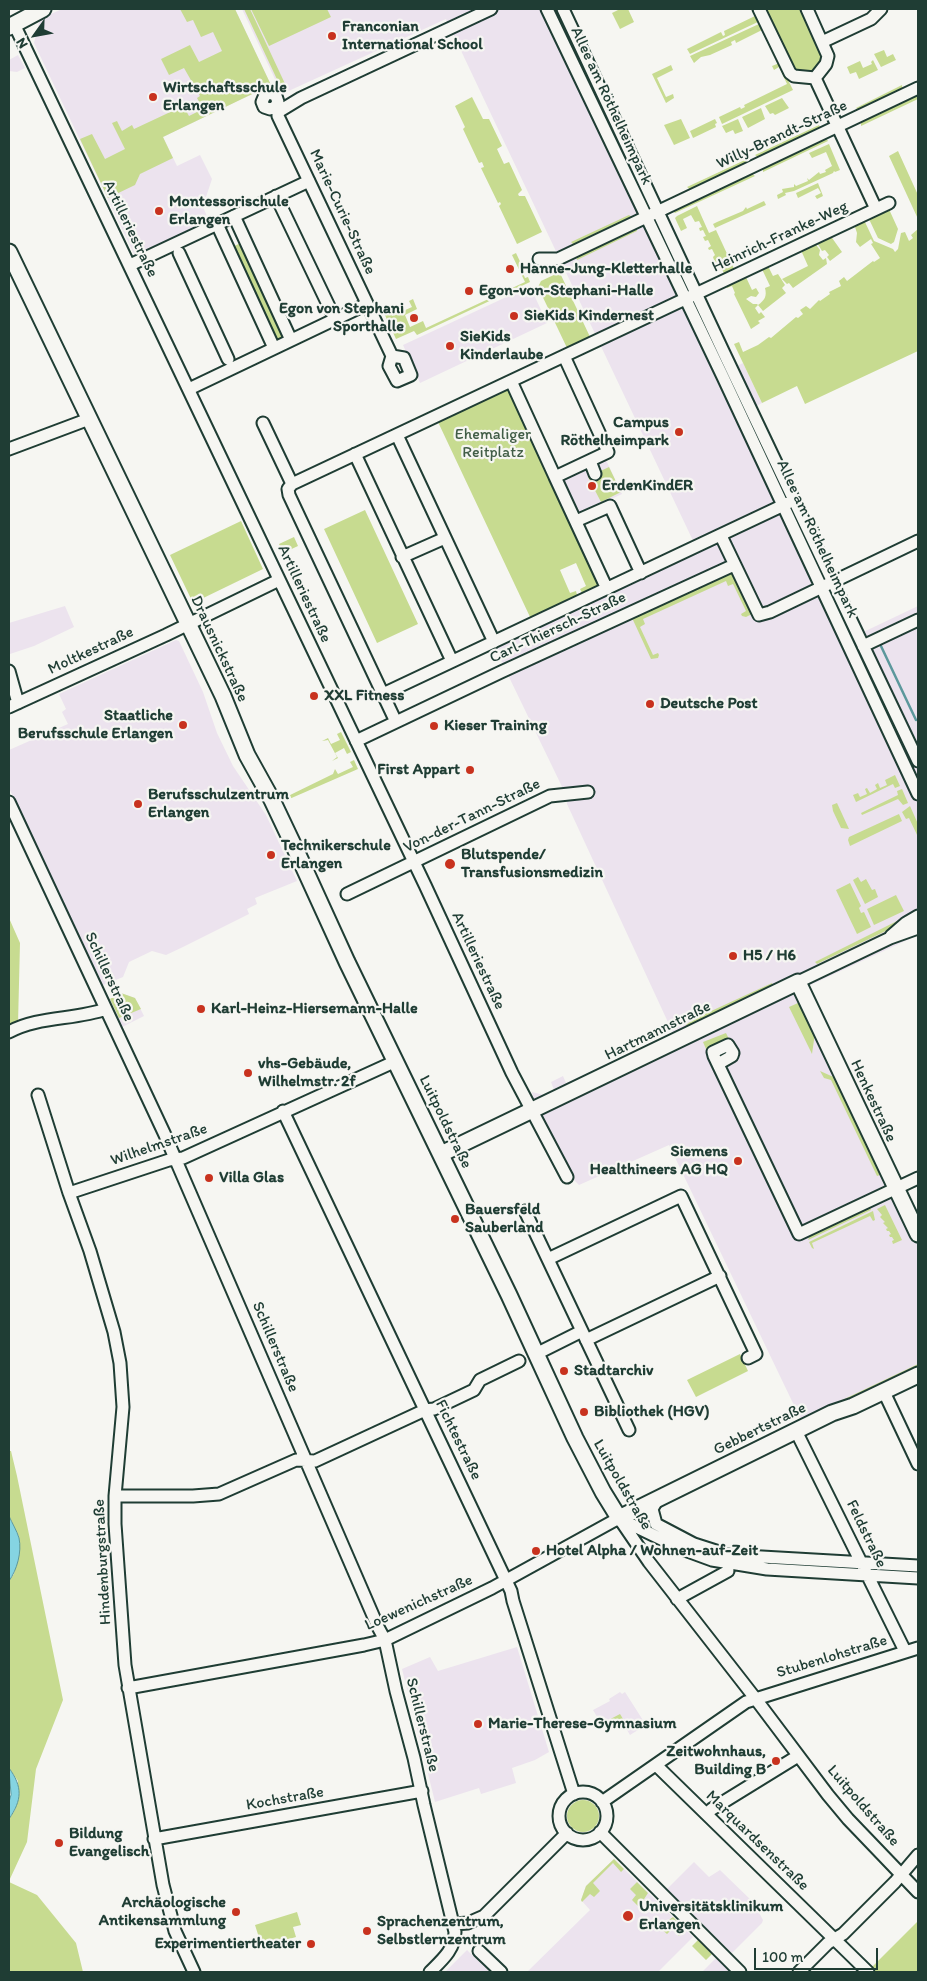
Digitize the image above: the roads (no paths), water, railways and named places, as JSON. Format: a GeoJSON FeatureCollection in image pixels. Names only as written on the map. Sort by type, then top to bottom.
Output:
{"type":"FeatureCollection","features":[{"type":"Feature","properties":{"kind":"main road"},"geometry":{"type":"LineString","coordinates":[[12,26],[35,11]]}},
{"type":"Feature","properties":{"kind":"main road","name":"Drausnickstraße"},"geometry":{"type":"LineString","coordinates":[[9,252],[223,696],[247,755],[272,800],[396,1061]]}},
{"type":"Feature","properties":{"kind":"main road","name":"Hartmannstraße"},"geometry":{"type":"LineString","coordinates":[[441,1154],[798,982]]}},
{"type":"Feature","properties":{"kind":"main road","name":"Henkestraße"},"geometry":{"type":"LineString","coordinates":[[798,982],[918,1234]]}},
{"type":"Feature","properties":{"kind":"main road","name":"Luitpoldstraße"},"geometry":{"type":"LineString","coordinates":[[396,1061],[588,1463],[619,1518]]}},
{"type":"Feature","properties":{"kind":"main road","name":"Gebbertstraße"},"geometry":{"type":"LineString","coordinates":[[619,1518],[832,1413],[853,1406],[918,1376]]}},
{"type":"Feature","properties":{"kind":"street","name":"Marie-Curie-Straße"},"geometry":{"type":"LineString","coordinates":[[392,356],[278,116],[278,108],[491,9]]}},
{"type":"Feature","properties":{"kind":"street","name":"Allee am Röthelheimpark"},"geometry":{"type":"LineString","coordinates":[[547,9],[724,377],[918,794]]}},
{"type":"Feature","properties":{"kind":"street","name":"Allee am Röthelheimpark"},"geometry":{"type":"LineString","coordinates":[[563,9],[917,759]]}},
{"type":"Feature","properties":{"kind":"street"},"geometry":{"type":"LineString","coordinates":[[759,9],[790,73],[794,76],[815,78]]}},
{"type":"Feature","properties":{"kind":"street"},"geometry":{"type":"LineString","coordinates":[[807,9],[828,59],[815,78]]}},
{"type":"Feature","properties":{"kind":"street"},"geometry":{"type":"LineString","coordinates":[[822,42],[871,20],[881,9]]}},
{"type":"Feature","properties":{"kind":"street","name":"Artilleriestraße"},"geometry":{"type":"LineString","coordinates":[[12,26],[130,265],[414,861],[512,1073],[567,1178]]}},
{"type":"Feature","properties":{"kind":"street"},"geometry":{"type":"LineString","coordinates":[[815,78],[876,209]]}},
{"type":"Feature","properties":{"kind":"street","name":"Willy-Brandt-Straße"},"geometry":{"type":"LineString","coordinates":[[659,211],[918,88]]}},
{"type":"Feature","properties":{"kind":"street"},"geometry":{"type":"LineString","coordinates":[[130,265],[178,248],[217,224],[309,181]]}},
{"type":"Feature","properties":{"kind":"street"},"geometry":{"type":"LineString","coordinates":[[276,196],[335,319]]}},
{"type":"Feature","properties":{"kind":"street","name":"Heinrich-Franke-Weg"},"geometry":{"type":"LineString","coordinates":[[698,294],[889,203]]}},
{"type":"Feature","properties":{"kind":"street"},"geometry":{"type":"LineString","coordinates":[[539,259],[558,260],[659,211]]}},
{"type":"Feature","properties":{"kind":"street"},"geometry":{"type":"LineString","coordinates":[[234,216],[291,340]]}},
{"type":"Feature","properties":{"kind":"street"},"geometry":{"type":"LineString","coordinates":[[217,224],[274,348]]}},
{"type":"Feature","properties":{"kind":"street"},"geometry":{"type":"LineString","coordinates":[[178,248],[232,362]]}},
{"type":"Feature","properties":{"kind":"street"},"geometry":{"type":"LineString","coordinates":[[396,722],[289,495],[288,489],[292,484],[355,454],[698,294]]}},
{"type":"Feature","properties":{"kind":"street"},"geometry":{"type":"LineString","coordinates":[[189,389],[232,362],[274,348],[367,304]]}},
{"type":"Feature","properties":{"kind":"street"},"geometry":{"type":"LineString","coordinates":[[555,477],[608,452],[564,356]]}},
{"type":"Feature","properties":{"kind":"street"},"geometry":{"type":"LineString","coordinates":[[511,381],[607,589]]}},
{"type":"Feature","properties":{"kind":"street"},"geometry":{"type":"LineString","coordinates":[[9,449],[88,419]]}},
{"type":"Feature","properties":{"kind":"street"},"geometry":{"type":"LineString","coordinates":[[263,423],[292,484]]}},
{"type":"Feature","properties":{"kind":"street"},"geometry":{"type":"LineString","coordinates":[[397,435],[494,642]]}},
{"type":"Feature","properties":{"kind":"street"},"geometry":{"type":"LineString","coordinates":[[355,454],[452,662]]}},
{"type":"Feature","properties":{"kind":"street"},"geometry":{"type":"LineString","coordinates":[[590,461],[595,474]]}},
{"type":"Feature","properties":{"kind":"street"},"geometry":{"type":"LineString","coordinates":[[383,694],[795,500]]}},
{"type":"Feature","properties":{"kind":"street"},"geometry":{"type":"LineString","coordinates":[[576,521],[609,503],[642,573]]}},
{"type":"Feature","properties":{"kind":"street"},"geometry":{"type":"LineString","coordinates":[[721,536],[759,615],[770,612],[918,541]]}},
{"type":"Feature","properties":{"kind":"street"},"geometry":{"type":"LineString","coordinates":[[402,557],[445,538]]}},
{"type":"Feature","properties":{"kind":"street","name":"Carl-Thiersch-Straße"},"geometry":{"type":"LineString","coordinates":[[356,741],[734,565]]}},
{"type":"Feature","properties":{"kind":"street","name":"Moltkestraße"},"geometry":{"type":"LineString","coordinates":[[14,705],[279,580]]}},
{"type":"Feature","properties":{"kind":"street"},"geometry":{"type":"LineString","coordinates":[[863,646],[918,620]]}},
{"type":"Feature","properties":{"kind":"street"},"geometry":{"type":"LineString","coordinates":[[9,671],[14,705]]}},
{"type":"Feature","properties":{"kind":"street"},"geometry":{"type":"LineString","coordinates":[[904,762],[917,759]]}},
{"type":"Feature","properties":{"kind":"street","name":"Von-der-Tann-Straße"},"geometry":{"type":"LineString","coordinates":[[347,894],[550,796],[588,792]]}},
{"type":"Feature","properties":{"kind":"street","name":"Schillerstraße"},"geometry":{"type":"LineString","coordinates":[[9,802],[176,1159],[378,1627],[386,1640],[396,1691],[454,1924]]}},
{"type":"Feature","properties":{"kind":"street","name":"Hartmannstraße"},"geometry":{"type":"LineString","coordinates":[[890,938],[906,923],[918,916]]}},
{"type":"Feature","properties":{"kind":"street","name":"Hartmannstraße"},"geometry":{"type":"LineString","coordinates":[[798,982],[890,938],[918,928]]}},
{"type":"Feature","properties":{"kind":"street"},"geometry":{"type":"LineString","coordinates":[[9,1032],[29,1024],[84,1015],[106,1009]]}},
{"type":"Feature","properties":{"kind":"street","name":"Wilhelmstraße"},"geometry":{"type":"LineString","coordinates":[[69,1193],[183,1158],[396,1061]]}},
{"type":"Feature","properties":{"kind":"street"},"geometry":{"type":"LineString","coordinates":[[718,1064],[799,1234],[918,1178]]}},
{"type":"Feature","properties":{"kind":"street","name":"Hindenburgstraße"},"geometry":{"type":"LineString","coordinates":[[38,1095],[69,1193],[90,1251],[114,1332],[120,1363],[123,1407],[115,1496],[115,1524],[128,1688],[154,1839],[169,1911],[184,1953],[194,1972]]}},
{"type":"Feature","properties":{"kind":"street","name":"Fichtestraße"},"geometry":{"type":"LineString","coordinates":[[283,1111],[511,1591],[574,1794]]}},
{"type":"Feature","properties":{"kind":"street"},"geometry":{"type":"LineString","coordinates":[[548,1259],[681,1196],[756,1354],[748,1358]]}},
{"type":"Feature","properties":{"kind":"street"},"geometry":{"type":"LineString","coordinates":[[525,1211],[629,1430]]}},
{"type":"Feature","properties":{"kind":"street"},"geometry":{"type":"LineString","coordinates":[[536,1354],[584,1336],[720,1276]]}},
{"type":"Feature","properties":{"kind":"street"},"geometry":{"type":"LineString","coordinates":[[115,1496],[193,1496],[218,1494],[296,1460],[315,1461],[425,1410],[434,1409],[474,1390],[480,1380],[518,1362]]}},
{"type":"Feature","properties":{"kind":"street"},"geometry":{"type":"LineString","coordinates":[[884,1392],[918,1464]]}},
{"type":"Feature","properties":{"kind":"street","name":"Feldstraße"},"geometry":{"type":"LineString","coordinates":[[796,1431],[905,1651]]}},
{"type":"Feature","properties":{"kind":"street"},"geometry":{"type":"LineString","coordinates":[[656,1500],[652,1509],[656,1524],[694,1544],[767,1569],[918,1578]]}},
{"type":"Feature","properties":{"kind":"street"},"geometry":{"type":"LineString","coordinates":[[619,1518],[655,1537],[712,1560],[918,1566]]}},
{"type":"Feature","properties":{"kind":"street","name":"Loewenichstraße"},"geometry":{"type":"LineString","coordinates":[[128,1688],[386,1640],[506,1580],[619,1518]]}},
{"type":"Feature","properties":{"kind":"street","name":"Luitpoldstraße"},"geometry":{"type":"LineString","coordinates":[[619,1518],[632,1539],[677,1599],[848,1819],[918,1892]]}},
{"type":"Feature","properties":{"kind":"street"},"geometry":{"type":"LineString","coordinates":[[694,1553],[726,1554]]}},
{"type":"Feature","properties":{"kind":"street"},"geometry":{"type":"LineString","coordinates":[[677,1599],[728,1571]]}},
{"type":"Feature","properties":{"kind":"street","name":"Stubenlohstraße"},"geometry":{"type":"LineString","coordinates":[[602,1802],[657,1766],[746,1702],[918,1648]]}},
{"type":"Feature","properties":{"kind":"street"},"geometry":{"type":"LineString","coordinates":[[706,1814],[798,1756]]}},
{"type":"Feature","properties":{"kind":"street","name":"Marquardsenstraße"},"geometry":{"type":"LineString","coordinates":[[657,1766],[822,1927],[836,1938],[868,1972]]}},
{"type":"Feature","properties":{"kind":"street","name":"Kochstraße"},"geometry":{"type":"LineString","coordinates":[[154,1839],[422,1791]]}},
{"type":"Feature","properties":{"kind":"street"},"geometry":{"type":"LineString","coordinates":[[588,1792],[595,1795],[602,1802],[606,1818],[604,1827],[600,1832],[592,1838],[582,1840],[566,1833],[560,1821],[560,1810],[565,1800],[574,1794],[588,1792]]}},
{"type":"Feature","properties":{"kind":"street"},"geometry":{"type":"LineString","coordinates":[[600,1832],[740,1972]]}},
{"type":"Feature","properties":{"kind":"street"},"geometry":{"type":"LineString","coordinates":[[430,1972],[454,1943],[454,1924],[468,1923],[484,1916],[566,1833]]}},
{"type":"Feature","properties":{"kind":"street"},"geometry":{"type":"LineString","coordinates":[[799,1972],[888,1889],[918,1855]]}},
{"type":"Feature","properties":{"kind":"street"},"geometry":{"type":"LineString","coordinates":[[479,1951],[500,1972]]}},
{"type":"Feature","properties":{"kind":"water"},"geometry":{"type":"Polygon","coordinates":[[[9,1516],[19,1538],[20,1549],[16,1566],[9,1581],[9,1516]]]}},
{"type":"Feature","properties":{"kind":"water"},"geometry":{"type":"Polygon","coordinates":[[[9,1768],[17,1781],[19,1794],[16,1806],[9,1819],[11,1795],[9,1768]]]}},
{"type":"Feature","properties":{"kind":"waterway"},"geometry":{"type":"LineString","coordinates":[[880,644],[916,720]]}},
{"type":"Feature","properties":{"kind":"place","name":"Franconian International School"},"geometry":{"type":"Point","coordinates":[332,36]}},
{"type":"Feature","properties":{"kind":"place","name":"Wirtschaftsschule Erlangen"},"geometry":{"type":"Point","coordinates":[153,97]}},
{"type":"Feature","properties":{"kind":"place","name":"Montessorischule Erlangen"},"geometry":{"type":"Point","coordinates":[159,211]}},
{"type":"Feature","properties":{"kind":"place","name":"Hanne-Jung-Kletterhalle"},"geometry":{"type":"Point","coordinates":[510,269]}},
{"type":"Feature","properties":{"kind":"place","name":"Egon-von-Stephani-Halle"},"geometry":{"type":"Point","coordinates":[469,291]}},
{"type":"Feature","properties":{"kind":"place","name":"SieKids Kindernest"},"geometry":{"type":"Point","coordinates":[514,316]}},
{"type":"Feature","properties":{"kind":"place","name":"Egon von Stephani Sporthalle"},"geometry":{"type":"Point","coordinates":[414,318]}},
{"type":"Feature","properties":{"kind":"place","name":"SieKids Kinderlaube"},"geometry":{"type":"Point","coordinates":[450,346]}},
{"type":"Feature","properties":{"kind":"place","name":"Campus Röthelheimpark"},"geometry":{"type":"Point","coordinates":[679,432]}},
{"type":"Feature","properties":{"kind":"place","name":"ErdenKindER"},"geometry":{"type":"Point","coordinates":[592,486]}},
{"type":"Feature","properties":{"kind":"place","name":"XXL Fitness"},"geometry":{"type":"Point","coordinates":[314,696]}},
{"type":"Feature","properties":{"kind":"place","name":"Deutsche Post"},"geometry":{"type":"Point","coordinates":[650,704]}},
{"type":"Feature","properties":{"kind":"place","name":"Staatliche Berufsschule Erlangen"},"geometry":{"type":"Point","coordinates":[183,725]}},
{"type":"Feature","properties":{"kind":"place","name":"Kieser Training"},"geometry":{"type":"Point","coordinates":[434,726]}},
{"type":"Feature","properties":{"kind":"place","name":"First Appart"},"geometry":{"type":"Point","coordinates":[470,770]}},
{"type":"Feature","properties":{"kind":"place","name":"Berufsschulzentrum Erlangen"},"geometry":{"type":"Point","coordinates":[138,804]}},
{"type":"Feature","properties":{"kind":"place","name":"Technikerschule Erlangen"},"geometry":{"type":"Point","coordinates":[271,855]}},
{"type":"Feature","properties":{"kind":"place","name":"Blutspende/ Transfusionsmedizin"},"geometry":{"type":"Point","coordinates":[450,864]}},
{"type":"Feature","properties":{"kind":"place","name":"H5 / H6"},"geometry":{"type":"Point","coordinates":[733,956]}},
{"type":"Feature","properties":{"kind":"place","name":"Karl-Heinz-Hiersemann-Halle"},"geometry":{"type":"Point","coordinates":[201,1009]}},
{"type":"Feature","properties":{"kind":"place","name":"vhs-Gebäude, Wilhelmstr. 2f"},"geometry":{"type":"Point","coordinates":[248,1073]}},
{"type":"Feature","properties":{"kind":"place","name":"Siemens Healthineers AG HQ"},"geometry":{"type":"Point","coordinates":[738,1161]}},
{"type":"Feature","properties":{"kind":"place","name":"Villa Glas"},"geometry":{"type":"Point","coordinates":[209,1178]}},
{"type":"Feature","properties":{"kind":"place","name":"Bauersfeld Sauberland"},"geometry":{"type":"Point","coordinates":[455,1219]}},
{"type":"Feature","properties":{"kind":"place","name":"Stadtarchiv"},"geometry":{"type":"Point","coordinates":[564,1371]}},
{"type":"Feature","properties":{"kind":"place","name":"Bibliothek (HGV)"},"geometry":{"type":"Point","coordinates":[584,1412]}},
{"type":"Feature","properties":{"kind":"place","name":"Hotel Alpha / Wohnen-auf-Zeit"},"geometry":{"type":"Point","coordinates":[536,1551]}},
{"type":"Feature","properties":{"kind":"place","name":"Marie-Therese-Gymnasium"},"geometry":{"type":"Point","coordinates":[478,1724]}},
{"type":"Feature","properties":{"kind":"place","name":"Zeitwohnhaus, Building B"},"geometry":{"type":"Point","coordinates":[776,1761]}},
{"type":"Feature","properties":{"kind":"place","name":"Bildung Evangelisch"},"geometry":{"type":"Point","coordinates":[59,1843]}},
{"type":"Feature","properties":{"kind":"place","name":"Archäologische Antikensammlung"},"geometry":{"type":"Point","coordinates":[236,1912]}},
{"type":"Feature","properties":{"kind":"place","name":"Universitätsklinikum Erlangen"},"geometry":{"type":"Point","coordinates":[628,1916]}},
{"type":"Feature","properties":{"kind":"place","name":"Sprachenzentrum, Selbstlernzentrum"},"geometry":{"type":"Point","coordinates":[367,1931]}},
{"type":"Feature","properties":{"kind":"place","name":"Experimentiertheater"},"geometry":{"type":"Point","coordinates":[311,1944]}},
{"type":"Feature","properties":{"kind":"park label","name":"Ehemaliger Reitplatz"},"geometry":{"type":"Point","coordinates":[493,444]}}]}
